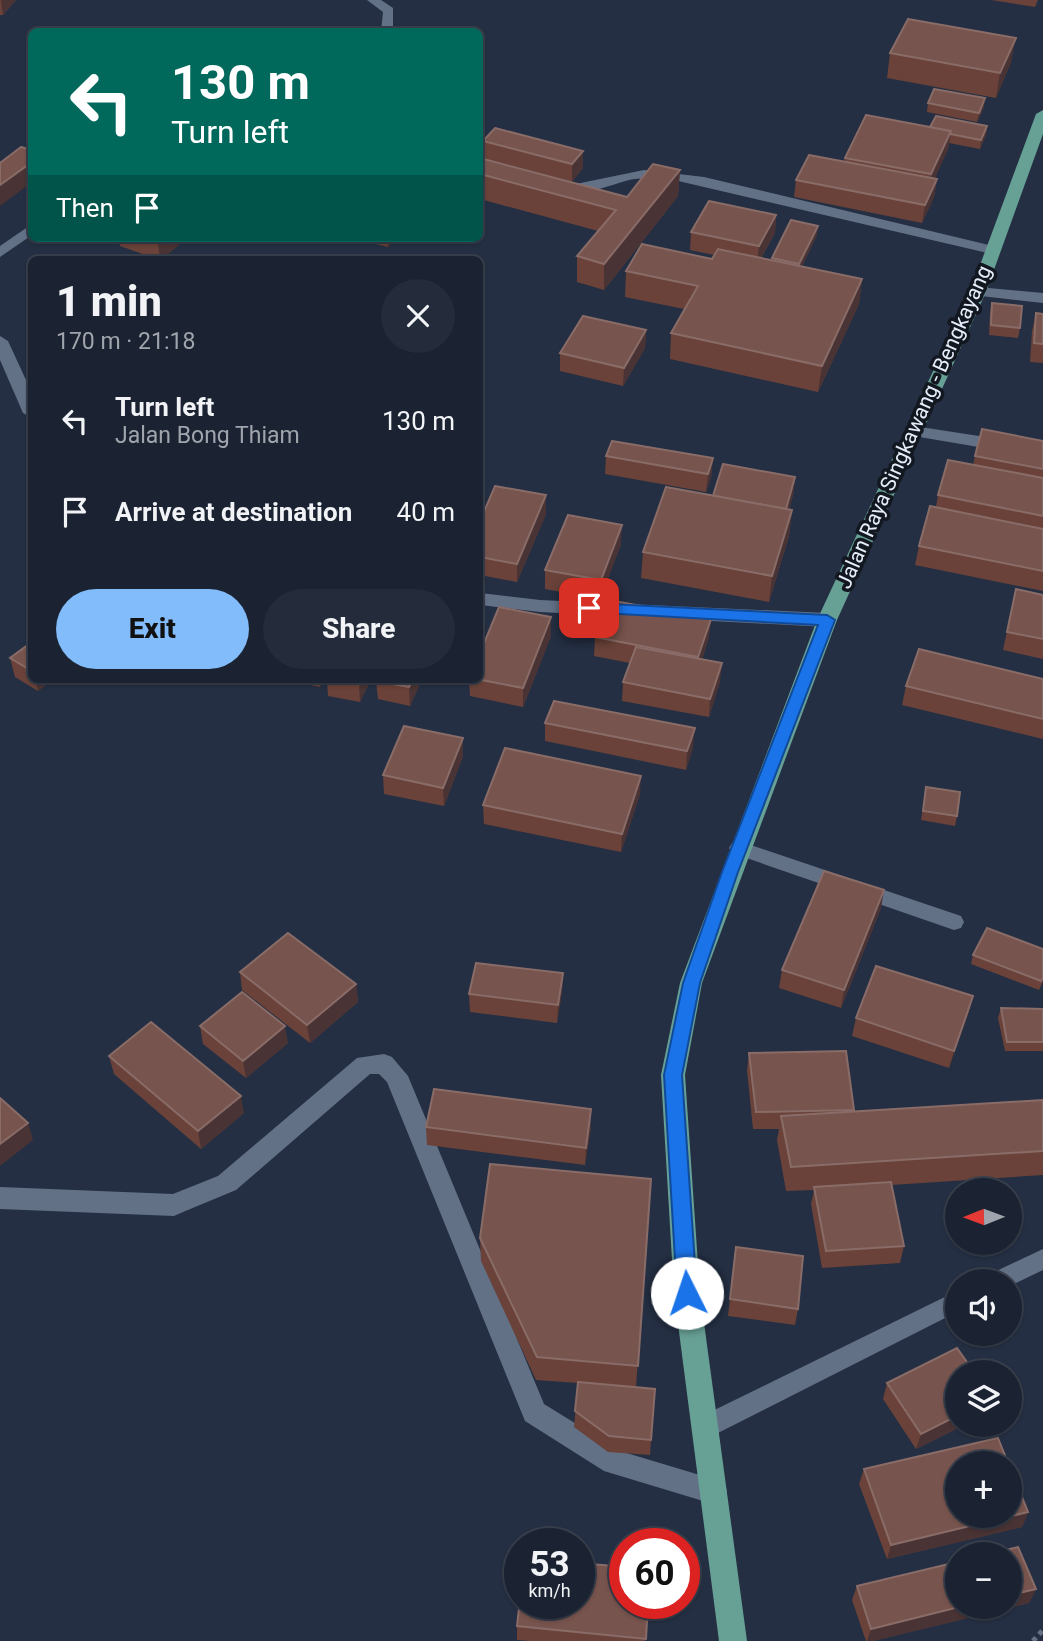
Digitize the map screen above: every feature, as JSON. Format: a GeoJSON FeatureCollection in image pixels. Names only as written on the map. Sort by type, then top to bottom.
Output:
{"type":"FeatureCollection","features":[{"type":"Feature","properties":{"kind":"main road","name":"Jalan Raya Singkawang - Bengkayang"},"geometry":{"type":"LineString","coordinates":[[733,1641],[687,1293],[673,1075],[691,983],[739,848],[827,620],[978,292],[1043,114]]}},
{"type":"Feature","properties":{"kind":"street"},"geometry":{"type":"LineString","coordinates":[[978,292],[1043,298]]}},
{"type":"Feature","properties":{"kind":"street"},"geometry":{"type":"LineString","coordinates":[[0,341],[28,404]]}},
{"type":"Feature","properties":{"kind":"street"},"geometry":{"type":"LineString","coordinates":[[914,431],[1043,452]]}},
{"type":"Feature","properties":{"kind":"street"},"geometry":{"type":"LineString","coordinates":[[483,599],[540,606],[827,620]]}},
{"type":"Feature","properties":{"kind":"street"},"geometry":{"type":"LineString","coordinates":[[0,1198],[174,1205],[227,1183],[365,1065],[384,1064],[396,1076],[534,1412],[613,1462],[713,1491]]}},
{"type":"Feature","properties":{"kind":"lane"},"geometry":{"type":"LineString","coordinates":[[373,0],[389,11],[387,28]]}},
{"type":"Feature","properties":{"kind":"lane"},"geometry":{"type":"LineString","coordinates":[[549,188],[582,190],[624,177],[643,174],[663,176],[785,200],[992,250]]}},
{"type":"Feature","properties":{"kind":"lane"},"geometry":{"type":"LineString","coordinates":[[0,253],[28,231]]}},
{"type":"Feature","properties":{"kind":"lane"},"geometry":{"type":"LineString","coordinates":[[739,848],[954,922]]}},
{"type":"Feature","properties":{"kind":"lane"},"geometry":{"type":"LineString","coordinates":[[1022,1269],[1043,1259]]}},
{"type":"Feature","properties":{"kind":"lane"},"geometry":{"type":"LineString","coordinates":[[705,1427],[945,1307]]}},
{"type":"Feature","properties":{"kind":"path"},"geometry":{"type":"LineString","coordinates":[[1032,1641],[1043,1630]]}},
{"type":"Feature","properties":{"kind":"building"},"geometry":{"type":"Polygon","coordinates":[[[908,19],[1016,38],[1000,73],[890,53],[908,19]]]}},
{"type":"Feature","properties":{"kind":"building"},"geometry":{"type":"Polygon","coordinates":[[[934,89],[985,98],[979,113],[928,103],[934,89]]]}},
{"type":"Feature","properties":{"kind":"building"},"geometry":{"type":"Polygon","coordinates":[[[866,115],[951,131],[931,174],[845,158],[866,115]]]}},
{"type":"Feature","properties":{"kind":"building"},"geometry":{"type":"Polygon","coordinates":[[[936,116],[987,126],[981,140],[950,134],[951,131],[930,127],[936,116]]]}},
{"type":"Feature","properties":{"kind":"building"},"geometry":{"type":"Polygon","coordinates":[[[495,128],[583,151],[572,164],[483,141],[495,128]]]}},
{"type":"Feature","properties":{"kind":"building"},"geometry":{"type":"Polygon","coordinates":[[[21,147],[28,149],[28,165],[0,185],[0,163],[21,147]]]}},
{"type":"Feature","properties":{"kind":"building"},"geometry":{"type":"Polygon","coordinates":[[[809,155],[937,179],[925,205],[796,180],[809,155]]]}},
{"type":"Feature","properties":{"kind":"building"},"geometry":{"type":"Polygon","coordinates":[[[483,159],[627,197],[653,164],[680,170],[604,264],[577,256],[616,210],[483,175],[483,159]]]}},
{"type":"Feature","properties":{"kind":"building"},"geometry":{"type":"Polygon","coordinates":[[[709,201],[776,215],[759,246],[691,232],[709,201]]]}},
{"type":"Feature","properties":{"kind":"building"},"geometry":{"type":"Polygon","coordinates":[[[791,220],[818,226],[799,264],[772,258],[791,220]]]}},
{"type":"Feature","properties":{"kind":"building"},"geometry":{"type":"Polygon","coordinates":[[[642,244],[712,259],[718,249],[862,279],[822,366],[671,333],[698,286],[626,271],[642,244]]]}},
{"type":"Feature","properties":{"kind":"building"},"geometry":{"type":"Polygon","coordinates":[[[992,303],[1022,306],[1020,328],[991,325],[992,303]]]}},
{"type":"Feature","properties":{"kind":"building"},"geometry":{"type":"Polygon","coordinates":[[[1036,313],[1043,314],[1043,344],[1034,343],[1036,313]]]}},
{"type":"Feature","properties":{"kind":"building"},"geometry":{"type":"Polygon","coordinates":[[[583,316],[646,330],[624,368],[560,353],[583,316]]]}},
{"type":"Feature","properties":{"kind":"building"},"geometry":{"type":"Polygon","coordinates":[[[982,429],[1043,441],[1043,469],[975,456],[982,429]]]}},
{"type":"Feature","properties":{"kind":"building"},"geometry":{"type":"Polygon","coordinates":[[[612,441],[713,458],[708,474],[606,456],[612,441]]]}},
{"type":"Feature","properties":{"kind":"building"},"geometry":{"type":"Polygon","coordinates":[[[948,460],[1043,478],[1043,516],[938,495],[948,460]]]}},
{"type":"Feature","properties":{"kind":"building"},"geometry":{"type":"Polygon","coordinates":[[[723,464],[795,477],[786,509],[713,496],[723,464]]]}},
{"type":"Feature","properties":{"kind":"building"},"geometry":{"type":"Polygon","coordinates":[[[495,486],[546,495],[517,564],[483,558],[483,514],[495,486]]]}},
{"type":"Feature","properties":{"kind":"building"},"geometry":{"type":"Polygon","coordinates":[[[666,487],[792,510],[772,576],[643,552],[666,487]]]}},
{"type":"Feature","properties":{"kind":"building"},"geometry":{"type":"Polygon","coordinates":[[[930,506],[1043,529],[1043,571],[919,546],[930,506]]]}},
{"type":"Feature","properties":{"kind":"building"},"geometry":{"type":"Polygon","coordinates":[[[568,515],[622,525],[601,580],[545,570],[568,515]]]}},
{"type":"Feature","properties":{"kind":"building"},"geometry":{"type":"Polygon","coordinates":[[[1016,589],[1043,595],[1043,639],[1007,632],[1016,589]]]}},
{"type":"Feature","properties":{"kind":"building"},"geometry":{"type":"Polygon","coordinates":[[[609,600],[711,619],[698,657],[595,637],[609,600]]]}},
{"type":"Feature","properties":{"kind":"building"},"geometry":{"type":"Polygon","coordinates":[[[499,607],[551,617],[523,688],[483,680],[483,646],[499,607]]]}},
{"type":"Feature","properties":{"kind":"building"},"geometry":{"type":"Polygon","coordinates":[[[28,645],[28,669],[10,658],[28,645]]]}},
{"type":"Feature","properties":{"kind":"building"},"geometry":{"type":"Polygon","coordinates":[[[636,647],[722,663],[710,699],[623,682],[636,647]]]}},
{"type":"Feature","properties":{"kind":"building"},"geometry":{"type":"Polygon","coordinates":[[[919,649],[1043,679],[1043,719],[906,686],[919,649]]]}},
{"type":"Feature","properties":{"kind":"building"},"geometry":{"type":"Polygon","coordinates":[[[387,683],[411,683],[409,687],[387,683]]]}},
{"type":"Feature","properties":{"kind":"building"},"geometry":{"type":"Polygon","coordinates":[[[554,701],[695,728],[687,751],[545,723],[554,701]]]}},
{"type":"Feature","properties":{"kind":"building"},"geometry":{"type":"Polygon","coordinates":[[[404,726],[463,738],[443,788],[383,775],[404,726]]]}},
{"type":"Feature","properties":{"kind":"building"},"geometry":{"type":"Polygon","coordinates":[[[505,748],[641,776],[622,834],[483,805],[505,748]]]}},
{"type":"Feature","properties":{"kind":"building"},"geometry":{"type":"Polygon","coordinates":[[[926,787],[960,792],[957,816],[923,811],[926,787]]]}},
{"type":"Feature","properties":{"kind":"building"},"geometry":{"type":"Polygon","coordinates":[[[824,871],[884,890],[844,990],[782,970],[824,871]]]}},
{"type":"Feature","properties":{"kind":"building"},"geometry":{"type":"Polygon","coordinates":[[[987,928],[1043,949],[1041,981],[973,955],[987,928]]]}},
{"type":"Feature","properties":{"kind":"building"},"geometry":{"type":"Polygon","coordinates":[[[288,933],[356,984],[307,1025],[240,972],[288,933]]]}},
{"type":"Feature","properties":{"kind":"building"},"geometry":{"type":"Polygon","coordinates":[[[476,963],[563,973],[558,1005],[469,994],[476,963]]]}},
{"type":"Feature","properties":{"kind":"building"},"geometry":{"type":"Polygon","coordinates":[[[876,966],[973,996],[954,1051],[856,1018],[876,966]]]}},
{"type":"Feature","properties":{"kind":"building"},"geometry":{"type":"Polygon","coordinates":[[[242,992],[285,1026],[243,1061],[200,1026],[242,992]]]}},
{"type":"Feature","properties":{"kind":"building"},"geometry":{"type":"Polygon","coordinates":[[[1001,1008],[1043,1009],[1043,1042],[1007,1042],[1001,1008]]]}},
{"type":"Feature","properties":{"kind":"building"},"geometry":{"type":"Polygon","coordinates":[[[151,1022],[241,1096],[198,1131],[109,1056],[151,1022]]]}},
{"type":"Feature","properties":{"kind":"building"},"geometry":{"type":"Polygon","coordinates":[[[846,1051],[854,1110],[756,1112],[749,1053],[846,1051]]]}},
{"type":"Feature","properties":{"kind":"building"},"geometry":{"type":"Polygon","coordinates":[[[434,1089],[591,1109],[586,1148],[426,1127],[434,1089]]]}},
{"type":"Feature","properties":{"kind":"building"},"geometry":{"type":"Polygon","coordinates":[[[0,1098],[28,1123],[0,1144],[0,1098]]]}},
{"type":"Feature","properties":{"kind":"building"},"geometry":{"type":"Polygon","coordinates":[[[1043,1100],[1043,1151],[791,1167],[781,1116],[1043,1100]]]}},
{"type":"Feature","properties":{"kind":"building"},"geometry":{"type":"Polygon","coordinates":[[[490,1164],[651,1179],[638,1366],[537,1357],[480,1238],[490,1164]]]}},
{"type":"Feature","properties":{"kind":"building"},"geometry":{"type":"Polygon","coordinates":[[[891,1182],[904,1246],[826,1251],[814,1187],[891,1182]]]}},
{"type":"Feature","properties":{"kind":"building"},"geometry":{"type":"Polygon","coordinates":[[[736,1247],[803,1256],[798,1309],[730,1299],[736,1247]]]}},
{"type":"Feature","properties":{"kind":"building"},"geometry":{"type":"Polygon","coordinates":[[[957,1348],[966,1360],[945,1360],[945,1422],[921,1434],[887,1383],[957,1348]]]}},
{"type":"Feature","properties":{"kind":"building"},"geometry":{"type":"Polygon","coordinates":[[[578,1382],[655,1389],[651,1440],[609,1436],[575,1411],[578,1382]]]}},
{"type":"Feature","properties":{"kind":"building"},"geometry":{"type":"Polygon","coordinates":[[[998,1438],[1003,1451],[945,1451],[945,1528],[962,1528],[891,1545],[864,1469],[998,1438]]]}},
{"type":"Feature","properties":{"kind":"building"},"geometry":{"type":"Polygon","coordinates":[[[1022,1497],[1028,1512],[1022,1513],[1022,1497]]]}},
{"type":"Feature","properties":{"kind":"building"},"geometry":{"type":"Polygon","coordinates":[[[1022,1556],[1036,1589],[1022,1592],[1022,1556]]]}},
{"type":"Feature","properties":{"kind":"building"},"geometry":{"type":"Polygon","coordinates":[[[595,1564],[609,1566],[609,1619],[647,1619],[646,1639],[517,1626],[518,1619],[595,1619],[595,1564]]]}},
{"type":"Feature","properties":{"kind":"building"},"geometry":{"type":"Polygon","coordinates":[[[945,1565],[945,1610],[871,1629],[857,1586],[945,1565]]]}},
{"type":"Feature","properties":{"kind":"route"},"geometry":{"type":"LineString","coordinates":[[589,608],[827,620],[730,872],[691,983],[673,1075],[687,1293]]}}]}
